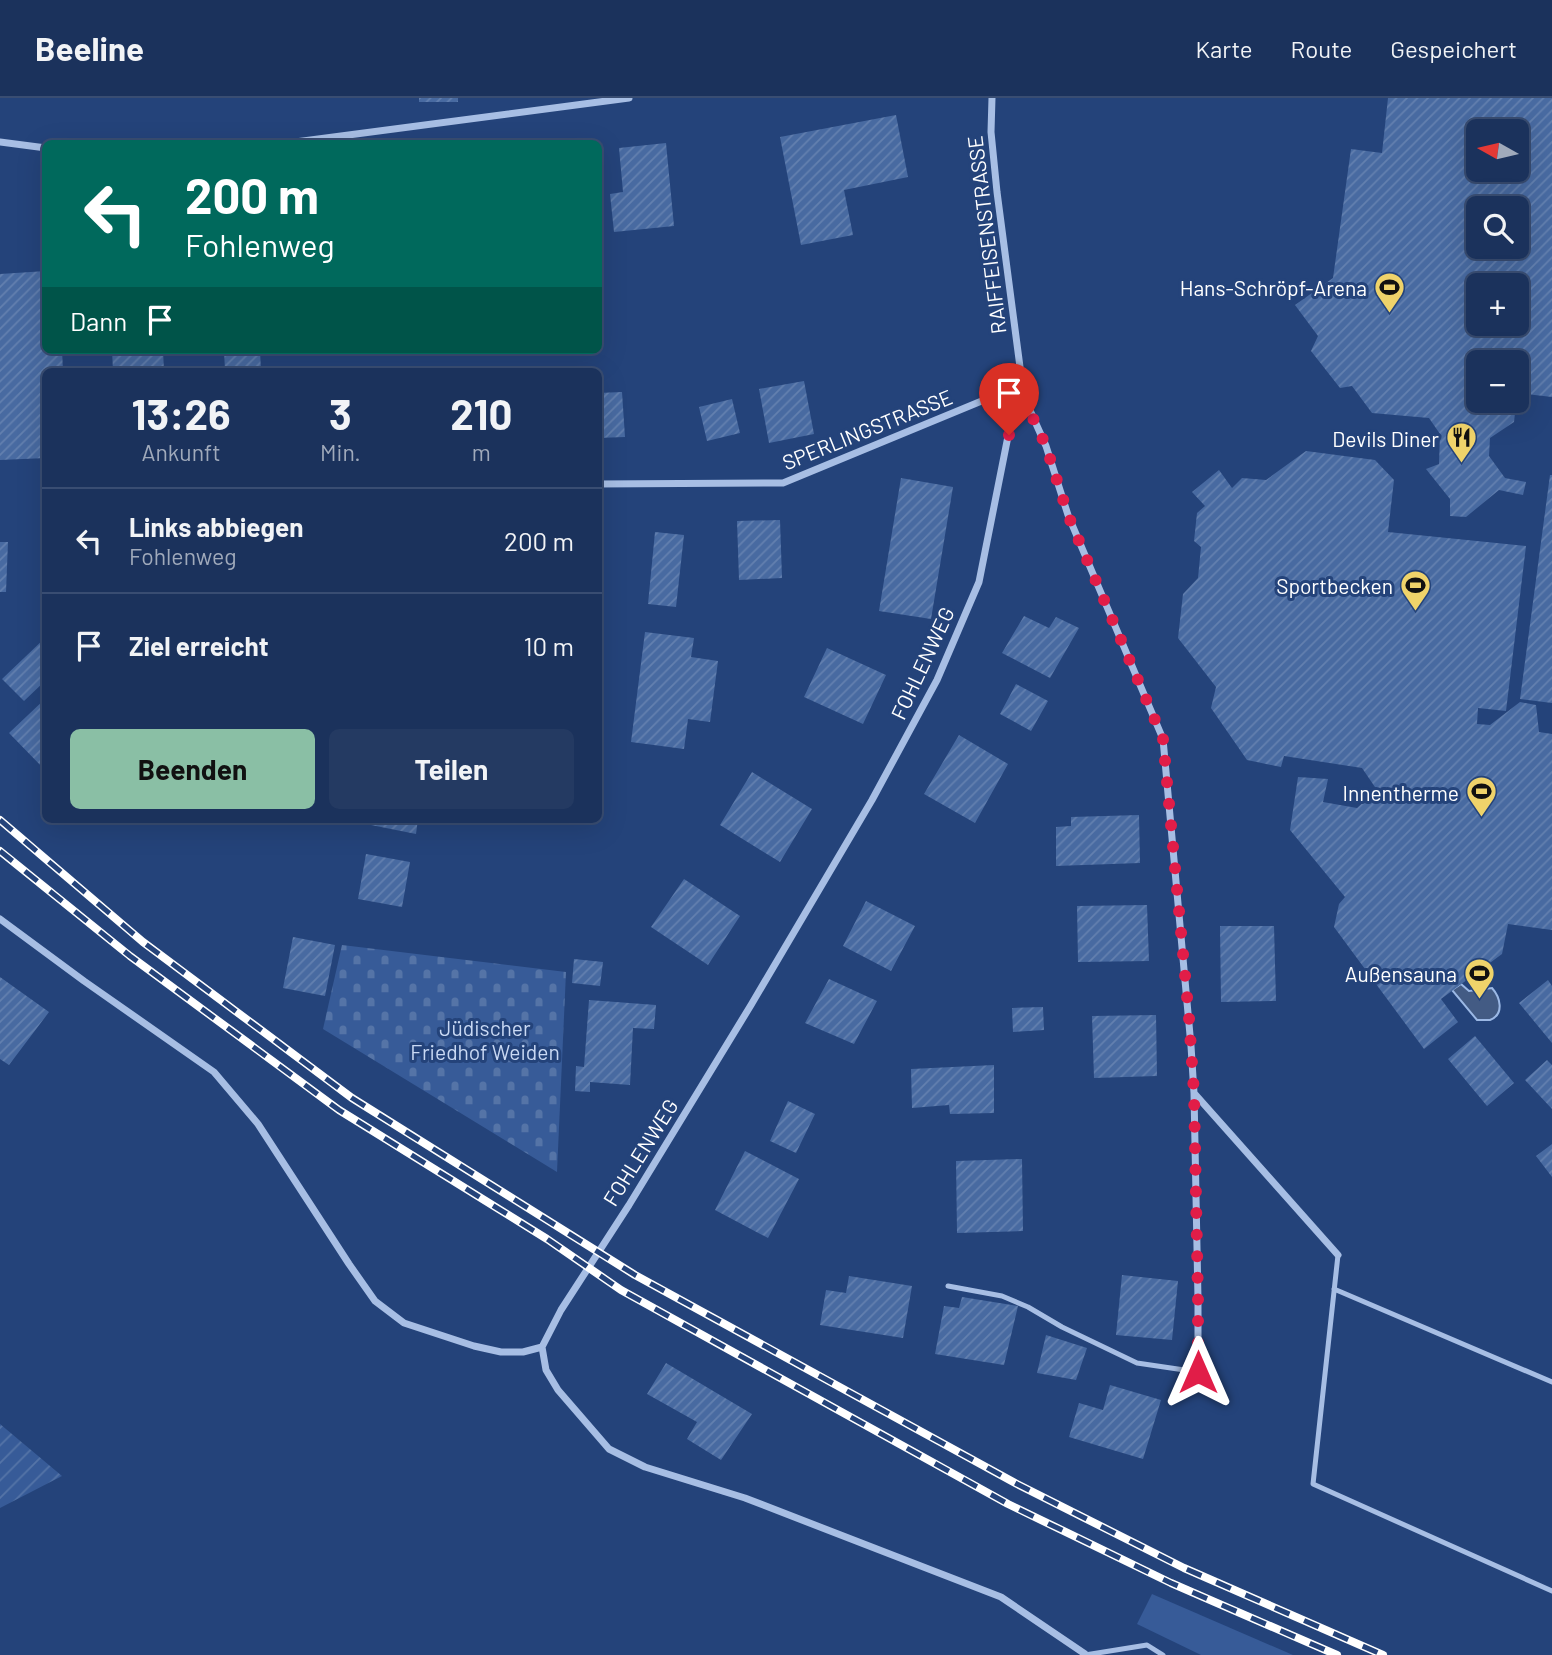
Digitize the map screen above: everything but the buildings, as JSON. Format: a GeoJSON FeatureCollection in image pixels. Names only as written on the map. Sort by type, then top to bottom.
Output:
{"type":"FeatureCollection","features":[{"type":"Feature","properties":{"kind":"street"},"geometry":{"type":"LineString","coordinates":[[310,140],[629,98]]}},
{"type":"Feature","properties":{"kind":"street","name":"RAIFFEISENSTRASSE"},"geometry":{"type":"LineString","coordinates":[[992,98],[991,132],[1020,367],[1018,386],[1046,446],[1068,515],[1163,739],[1194,1093],[1198,1372]]}},
{"type":"Feature","properties":{"kind":"street"},"geometry":{"type":"LineString","coordinates":[[0,142],[42,147]]}},
{"type":"Feature","properties":{"kind":"street","name":"SPERLINGSTRASSE"},"geometry":{"type":"LineString","coordinates":[[602,484],[783,483],[1018,386]]}},
{"type":"Feature","properties":{"kind":"street","name":"FOHLENWEG"},"geometry":{"type":"LineString","coordinates":[[541,1347],[561,1310],[636,1193],[852,835],[937,680],[979,582],[1018,386]]}},
{"type":"Feature","properties":{"kind":"street"},"geometry":{"type":"LineString","coordinates":[[0,919],[214,1072],[258,1124],[375,1301],[404,1323],[501,1352],[523,1352],[541,1347],[546,1370],[558,1390],[609,1449],[645,1467],[745,1498],[1001,1597],[1085,1655]]}},
{"type":"Feature","properties":{"kind":"street"},"geometry":{"type":"LineString","coordinates":[[1194,1093],[1338,1255]]}},
{"type":"Feature","properties":{"kind":"lane"},"geometry":{"type":"LineString","coordinates":[[1338,1255],[1313,1484],[1552,1591]]}},
{"type":"Feature","properties":{"kind":"lane"},"geometry":{"type":"LineString","coordinates":[[948,1286],[1002,1296],[1137,1363],[1198,1372]]}},
{"type":"Feature","properties":{"kind":"lane"},"geometry":{"type":"LineString","coordinates":[[1334,1289],[1552,1382]]}},
{"type":"Feature","properties":{"kind":"lane"},"geometry":{"type":"LineString","coordinates":[[1085,1655],[1147,1645],[1163,1655]]}},
{"type":"Feature","properties":{"kind":"green space","name":"Jüdischer Friedhof Weiden"},"geometry":{"type":"Polygon","coordinates":[[[342,945],[566,972],[557,1172],[323,1029],[342,945]]]}},
{"type":"Feature","properties":{"kind":"green space"},"geometry":{"type":"Polygon","coordinates":[[[0,1424],[62,1476],[0,1508],[0,1424]]]}},
{"type":"Feature","properties":{"kind":"green space"},"geometry":{"type":"Polygon","coordinates":[[[1152,1594],[1293,1655],[1201,1655],[1137,1624],[1152,1594]]]}},
{"type":"Feature","properties":{"kind":"shaded area","name":"Außensauna"},"geometry":{"type":"Polygon","coordinates":[[[1461,984],[1469,991],[1492,988],[1500,1005],[1498,1014],[1490,1020],[1477,1020],[1452,990],[1461,984]]]}},
{"type":"Feature","properties":{"kind":"railway"},"geometry":{"type":"LineString","coordinates":[[0,820],[143,942],[352,1098],[635,1275],[1017,1484],[1184,1568],[1383,1655]]}},
{"type":"Feature","properties":{"kind":"railway"},"geometry":{"type":"LineString","coordinates":[[0,851],[130,956],[339,1110],[547,1239],[621,1290],[1008,1504],[1171,1583],[1337,1655]]}},
{"type":"Feature","properties":{"kind":"place","name":"Hans-Schröpf-Arena"},"geometry":{"type":"Point","coordinates":[1390,314]}},
{"type":"Feature","properties":{"kind":"place","name":"Devils Diner"},"geometry":{"type":"Point","coordinates":[1462,465]}},
{"type":"Feature","properties":{"kind":"place","name":"Sportbecken"},"geometry":{"type":"Point","coordinates":[1416,612]}},
{"type":"Feature","properties":{"kind":"place","name":"Innentherme"},"geometry":{"type":"Point","coordinates":[1482,819]}},
{"type":"Feature","properties":{"kind":"place","name":"Außensauna"},"geometry":{"type":"Point","coordinates":[1480,1000]}},
{"type":"Feature","properties":{"kind":"route"},"geometry":{"type":"LineString","coordinates":[[1009,435],[1018,386],[1046,446],[1068,515],[1163,739],[1194,1093],[1198,1372]]}}]}
